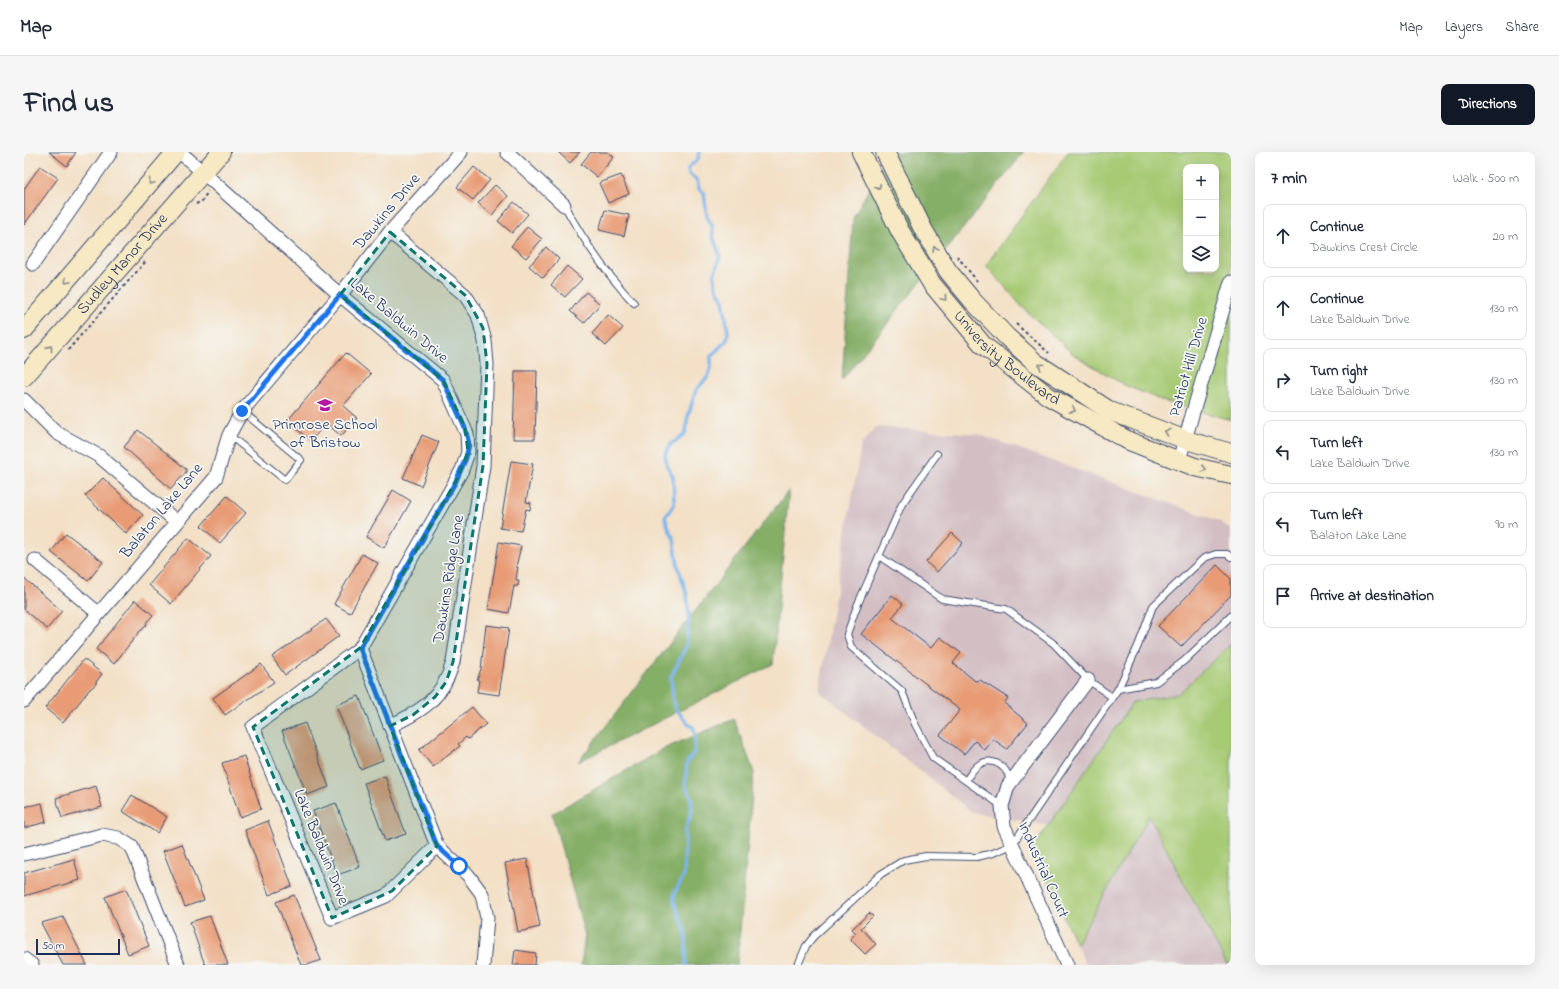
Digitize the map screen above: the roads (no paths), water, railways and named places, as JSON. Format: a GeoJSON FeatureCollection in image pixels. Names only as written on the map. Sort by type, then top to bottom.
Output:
{"type":"FeatureCollection","features":[{"type":"Feature","properties":{"kind":"main road","name":"Sudley Manor Drive"},"geometry":{"type":"LineString","coordinates":[[24,330],[176,152]]}},
{"type":"Feature","properties":{"kind":"main road","name":"Sudley Manor Drive"},"geometry":{"type":"LineString","coordinates":[[24,377],[221,152]]}},
{"type":"Feature","properties":{"kind":"main road","name":"University Boulevard"},"geometry":{"type":"LineString","coordinates":[[861,152],[900,232],[932,284],[983,345],[1048,396],[1129,441],[1195,467],[1231,475]]}},
{"type":"Feature","properties":{"kind":"main road","name":"University Boulevard"},"geometry":{"type":"LineString","coordinates":[[885,152],[923,228],[948,271],[972,300],[1007,337],[1036,363],[1110,411],[1186,440],[1231,453]]}},
{"type":"Feature","properties":{"kind":"street"},"geometry":{"type":"LineString","coordinates":[[33,264],[111,152]]}},
{"type":"Feature","properties":{"kind":"street","name":"Lake Baldwin Drive"},"geometry":{"type":"LineString","coordinates":[[180,152],[340,295],[443,380],[465,428],[469,444],[466,458],[456,481],[360,648],[253,727],[332,918],[386,896],[437,846]]}},
{"type":"Feature","properties":{"kind":"street","name":"Dawkins Drive"},"geometry":{"type":"LineString","coordinates":[[340,295],[390,232],[461,152]]}},
{"type":"Feature","properties":{"kind":"street"},"geometry":{"type":"LineString","coordinates":[[507,152],[564,205]]}},
{"type":"Feature","properties":{"kind":"street","name":"Dawkins Ridge Lane"},"geometry":{"type":"LineString","coordinates":[[390,232],[465,295],[478,314],[483,328],[487,364],[483,466],[454,662],[446,682],[435,698],[413,715],[390,726]]}},
{"type":"Feature","properties":{"kind":"street","name":"Patriot Hill Drive"},"geometry":{"type":"LineString","coordinates":[[1179,460],[1231,282]]}},
{"type":"Feature","properties":{"kind":"street","name":"Balaton Lake Lane"},"geometry":{"type":"LineString","coordinates":[[24,701],[216,477],[229,435],[242,411],[340,295]]}},
{"type":"Feature","properties":{"kind":"street"},"geometry":{"type":"LineString","coordinates":[[24,400],[57,433],[99,456],[177,522]]}},
{"type":"Feature","properties":{"kind":"street"},"geometry":{"type":"LineString","coordinates":[[35,560],[98,613]]}},
{"type":"Feature","properties":{"kind":"street"},"geometry":{"type":"LineString","coordinates":[[360,648],[437,846],[468,875],[482,894],[487,918],[483,965]]}},
{"type":"Feature","properties":{"kind":"street","name":"Industrial Court"},"geometry":{"type":"LineString","coordinates":[[1067,965],[1004,826],[1002,806],[1008,786],[1088,680]]}},
{"type":"Feature","properties":{"kind":"street"},"geometry":{"type":"LineString","coordinates":[[24,854],[102,835],[118,838],[132,847],[178,965]]}},
{"type":"Feature","properties":{"kind":"street"},"geometry":{"type":"LineString","coordinates":[[24,959],[32,965]]}},
{"type":"Feature","properties":{"kind":"lane"},"geometry":{"type":"LineString","coordinates":[[564,205],[583,239],[617,286],[634,303]]}},
{"type":"Feature","properties":{"kind":"lane"},"geometry":{"type":"LineString","coordinates":[[229,435],[285,480],[302,460],[242,411]]}},
{"type":"Feature","properties":{"kind":"lane"},"geometry":{"type":"LineString","coordinates":[[937,454],[902,504],[851,619],[847,634],[851,647],[902,691],[915,724],[933,758],[1002,806]]}},
{"type":"Feature","properties":{"kind":"lane"},"geometry":{"type":"LineString","coordinates":[[798,965],[806,946],[814,936],[890,867],[915,857],[976,857],[993,853],[1012,845],[1118,688],[1138,646],[1153,606],[1204,558],[1216,554],[1227,554],[1231,557]]}},
{"type":"Feature","properties":{"kind":"lane"},"geometry":{"type":"LineString","coordinates":[[879,556],[942,599],[1006,609],[1053,643],[1088,680],[1112,697]]}},
{"type":"Feature","properties":{"kind":"lane"},"geometry":{"type":"LineString","coordinates":[[1118,688],[1156,682],[1184,661],[1231,616]]}},
{"type":"Feature","properties":{"kind":"lane"},"geometry":{"type":"LineString","coordinates":[[966,780],[982,762],[997,763],[1006,770],[1009,776],[1008,786]]}},
{"type":"Feature","properties":{"kind":"waterway"},"geometry":{"type":"LineString","coordinates":[[686,965],[686,933],[674,901],[674,894],[684,876],[685,832],[692,810],[691,796],[685,785],[687,762],[694,753],[695,733],[693,727],[689,725],[675,708],[673,700],[671,677],[686,647],[689,616],[687,595],[678,566],[674,539],[665,517],[674,504],[673,476],[667,466],[665,454],[671,444],[684,435],[696,390],[708,377],[711,367],[711,356],[727,340],[728,332],[723,300],[716,287],[714,276],[720,255],[713,237],[712,225],[707,217],[704,193],[699,189],[697,180],[689,174],[688,168],[698,159],[699,152]]}},
{"type":"Feature","properties":{"kind":"place","name":"Primrose School of Bristow"},"geometry":{"type":"Point","coordinates":[325,405]}}]}
